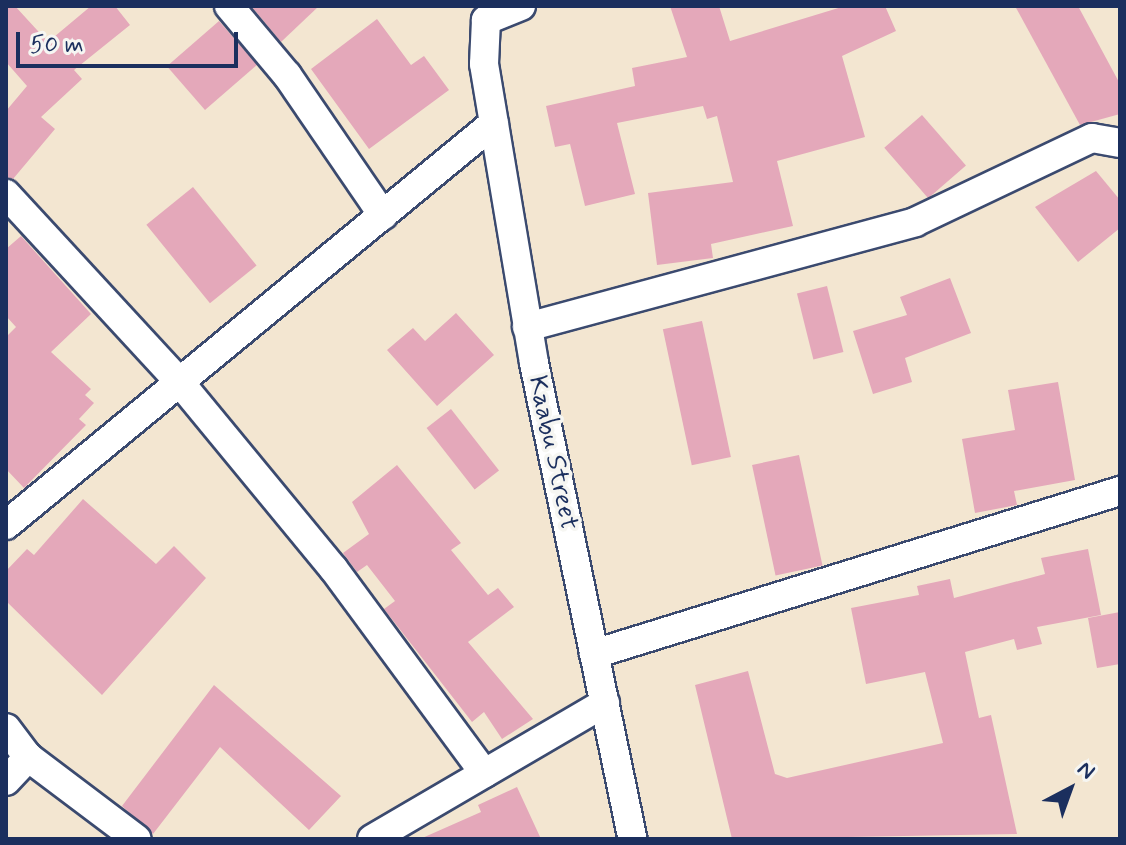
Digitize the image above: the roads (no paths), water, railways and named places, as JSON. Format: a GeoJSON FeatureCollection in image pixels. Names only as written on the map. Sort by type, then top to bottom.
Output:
{"type":"FeatureCollection","features":[{"type":"Feature","properties":{"kind":"street"},"geometry":{"type":"LineString","coordinates":[[229,6],[287,75],[383,215]]}},
{"type":"Feature","properties":{"kind":"street","name":"Kaabu Street"},"geometry":{"type":"LineString","coordinates":[[521,6],[486,20],[484,64],[527,327],[633,839]]}},
{"type":"Feature","properties":{"kind":"street"},"geometry":{"type":"LineString","coordinates":[[6,525],[177,379],[494,123]]}},
{"type":"Feature","properties":{"kind":"street"},"geometry":{"type":"LineString","coordinates":[[527,327],[915,222],[1092,138],[1120,143]]}},
{"type":"Feature","properties":{"kind":"street"},"geometry":{"type":"LineString","coordinates":[[6,194],[177,379],[333,568],[484,773]]}},
{"type":"Feature","properties":{"kind":"street"},"geometry":{"type":"LineString","coordinates":[[594,654],[1120,491]]}},
{"type":"Feature","properties":{"kind":"street"},"geometry":{"type":"LineString","coordinates":[[372,839],[605,703]]}},
{"type":"Feature","properties":{"kind":"street"},"geometry":{"type":"LineString","coordinates":[[6,728],[28,757],[137,839]]}},
{"type":"Feature","properties":{"kind":"street"},"geometry":{"type":"LineString","coordinates":[[6,781],[28,757]]}}]}
